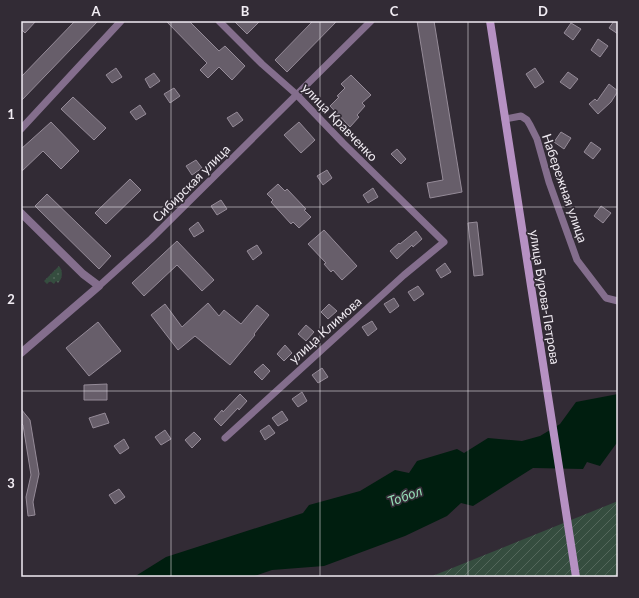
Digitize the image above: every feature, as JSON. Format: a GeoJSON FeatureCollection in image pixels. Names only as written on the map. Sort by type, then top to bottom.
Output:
{"type":"FeatureCollection","features":[{"type":"Feature","properties":{"kind":"main road","name":"улица Бурова-Петрова"},"geometry":{"type":"LineString","coordinates":[[490,21],[576,577]]}},
{"type":"Feature","properties":{"kind":"street"},"geometry":{"type":"LineString","coordinates":[[21,129],[121,21]]}},
{"type":"Feature","properties":{"kind":"street","name":"улица Кравченко"},"geometry":{"type":"LineString","coordinates":[[219,21],[262,64],[296,94],[343,143],[444,242]]}},
{"type":"Feature","properties":{"kind":"street","name":"Сибирская улица"},"geometry":{"type":"LineString","coordinates":[[21,353],[162,229],[371,21]]}},
{"type":"Feature","properties":{"kind":"street","name":"Набережная улица"},"geometry":{"type":"LineString","coordinates":[[505,119],[521,116],[527,120],[537,139],[549,182],[577,260],[606,298],[618,301]]}},
{"type":"Feature","properties":{"kind":"street"},"geometry":{"type":"LineString","coordinates":[[21,214],[83,274],[99,286]]}},
{"type":"Feature","properties":{"kind":"street","name":"улица Климова"},"geometry":{"type":"LineString","coordinates":[[225,438],[400,279],[444,242]]}},
{"type":"Feature","properties":{"kind":"shaded area"},"geometry":{"type":"Polygon","coordinates":[[[59,266],[62,274],[60,281],[58,283],[56,281],[54,284],[50,281],[47,284],[44,281],[59,266]]]}},
{"type":"Feature","properties":{"kind":"shaded area"},"geometry":{"type":"Polygon","coordinates":[[[618,501],[618,577],[430,577],[618,501]]]}},
{"type":"Feature","properties":{"kind":"water","name":"Тобол"},"geometry":{"type":"Polygon","coordinates":[[[618,394],[618,443],[600,466],[587,462],[583,469],[533,468],[473,506],[461,503],[447,516],[405,536],[324,566],[272,570],[252,577],[134,577],[166,557],[303,513],[309,505],[360,491],[395,470],[409,473],[417,461],[457,449],[464,453],[488,438],[522,441],[540,436],[560,424],[576,402],[618,394]]]}},
{"type":"Feature","properties":{"kind":"building"},"geometry":{"type":"Polygon","coordinates":[[[21,21],[36,21],[25,33],[21,29],[21,21]]]}},
{"type":"Feature","properties":{"kind":"building"},"geometry":{"type":"Polygon","coordinates":[[[75,21],[98,21],[21,101],[21,77],[75,21]]]}},
{"type":"Feature","properties":{"kind":"building"},"geometry":{"type":"Polygon","coordinates":[[[166,21],[189,21],[219,51],[225,46],[245,66],[232,80],[219,67],[208,78],[200,70],[207,63],[166,21]]]}},
{"type":"Feature","properties":{"kind":"building"},"geometry":{"type":"Polygon","coordinates":[[[234,21],[260,21],[247,34],[234,21]]]}},
{"type":"Feature","properties":{"kind":"building"},"geometry":{"type":"Polygon","coordinates":[[[313,21],[337,21],[287,72],[275,60],[313,21]]]}},
{"type":"Feature","properties":{"kind":"building"},"geometry":{"type":"Polygon","coordinates":[[[417,21],[434,21],[462,192],[430,198],[427,183],[443,180],[417,21]]]}},
{"type":"Feature","properties":{"kind":"building"},"geometry":{"type":"Polygon","coordinates":[[[614,21],[618,21],[618,34],[609,28],[614,21]]]}},
{"type":"Feature","properties":{"kind":"building"},"geometry":{"type":"Polygon","coordinates":[[[571,23],[581,29],[573,40],[564,33],[571,23]]]}},
{"type":"Feature","properties":{"kind":"building"},"geometry":{"type":"Polygon","coordinates":[[[598,39],[608,46],[600,57],[591,50],[598,39]]]}},
{"type":"Feature","properties":{"kind":"building"},"geometry":{"type":"Polygon","coordinates":[[[116,68],[122,77],[112,83],[106,75],[116,68]]]}},
{"type":"Feature","properties":{"kind":"building"},"geometry":{"type":"Polygon","coordinates":[[[535,68],[544,82],[535,88],[526,74],[535,68]]]}},
{"type":"Feature","properties":{"kind":"building"},"geometry":{"type":"Polygon","coordinates":[[[568,72],[578,79],[570,89],[560,82],[568,72]]]}},
{"type":"Feature","properties":{"kind":"building"},"geometry":{"type":"Polygon","coordinates":[[[154,73],[160,81],[150,88],[145,79],[154,73]]]}},
{"type":"Feature","properties":{"kind":"building"},"geometry":{"type":"Polygon","coordinates":[[[351,75],[371,95],[362,103],[365,106],[357,115],[359,117],[350,127],[330,106],[345,88],[341,84],[351,75]]]}},
{"type":"Feature","properties":{"kind":"building"},"geometry":{"type":"Polygon","coordinates":[[[609,84],[618,91],[611,102],[598,114],[589,104],[595,99],[597,101],[609,84]]]}},
{"type":"Feature","properties":{"kind":"building"},"geometry":{"type":"Polygon","coordinates":[[[174,88],[180,96],[170,103],[164,94],[174,88]]]}},
{"type":"Feature","properties":{"kind":"building"},"geometry":{"type":"Polygon","coordinates":[[[73,97],[106,128],[94,140],[61,109],[73,97]]]}},
{"type":"Feature","properties":{"kind":"building"},"geometry":{"type":"Polygon","coordinates":[[[140,105],[146,114],[136,120],[130,112],[140,105]]]}},
{"type":"Feature","properties":{"kind":"building"},"geometry":{"type":"Polygon","coordinates":[[[237,112],[243,120],[233,127],[227,118],[237,112]]]}},
{"type":"Feature","properties":{"kind":"building"},"geometry":{"type":"Polygon","coordinates":[[[51,122],[79,151],[61,169],[43,151],[21,172],[21,149],[51,122]]]}},
{"type":"Feature","properties":{"kind":"building"},"geometry":{"type":"Polygon","coordinates":[[[299,122],[315,140],[301,153],[284,135],[299,122]]]}},
{"type":"Feature","properties":{"kind":"building"},"geometry":{"type":"Polygon","coordinates":[[[561,132],[571,138],[564,149],[554,142],[561,132]]]}},
{"type":"Feature","properties":{"kind":"building"},"geometry":{"type":"Polygon","coordinates":[[[591,142],[601,149],[593,159],[584,152],[591,142]]]}},
{"type":"Feature","properties":{"kind":"building"},"geometry":{"type":"Polygon","coordinates":[[[397,149],[406,159],[401,164],[391,154],[397,149]]]}},
{"type":"Feature","properties":{"kind":"building"},"geometry":{"type":"Polygon","coordinates":[[[196,160],[202,168],[192,175],[186,166],[196,160]]]}},
{"type":"Feature","properties":{"kind":"building"},"geometry":{"type":"Polygon","coordinates":[[[327,170],[332,178],[323,185],[317,176],[327,170]]]}},
{"type":"Feature","properties":{"kind":"building"},"geometry":{"type":"Polygon","coordinates":[[[130,179],[141,190],[106,224],[95,213],[130,179]]]}},
{"type":"Feature","properties":{"kind":"building"},"geometry":{"type":"Polygon","coordinates":[[[278,184],[285,191],[287,189],[306,209],[304,210],[311,217],[299,228],[293,222],[291,224],[271,202],[273,200],[267,194],[278,184]]]}},
{"type":"Feature","properties":{"kind":"building"},"geometry":{"type":"Polygon","coordinates":[[[373,188],[378,197],[368,203],[363,195],[373,188]]]}},
{"type":"Feature","properties":{"kind":"building"},"geometry":{"type":"Polygon","coordinates":[[[47,194],[111,256],[99,269],[35,206],[47,194]]]}},
{"type":"Feature","properties":{"kind":"building"},"geometry":{"type":"Polygon","coordinates":[[[221,200],[227,209],[217,215],[211,206],[221,200]]]}},
{"type":"Feature","properties":{"kind":"building"},"geometry":{"type":"Polygon","coordinates":[[[601,206],[611,213],[603,223],[594,216],[601,206]]]}},
{"type":"Feature","properties":{"kind":"building"},"geometry":{"type":"Polygon","coordinates":[[[198,222],[204,231],[194,237],[189,229],[198,222]]]}},
{"type":"Feature","properties":{"kind":"building"},"geometry":{"type":"Polygon","coordinates":[[[477,222],[483,275],[474,276],[468,223],[477,222]]]}},
{"type":"Feature","properties":{"kind":"building"},"geometry":{"type":"Polygon","coordinates":[[[324,230],[357,266],[342,280],[333,270],[331,272],[324,264],[326,263],[308,244],[324,230]]]}},
{"type":"Feature","properties":{"kind":"building"},"geometry":{"type":"Polygon","coordinates":[[[416,231],[422,239],[413,247],[412,245],[397,259],[390,251],[416,231]]]}},
{"type":"Feature","properties":{"kind":"building"},"geometry":{"type":"Polygon","coordinates":[[[177,241],[214,280],[202,291],[177,265],[144,296],[132,283],[177,241]]]}},
{"type":"Feature","properties":{"kind":"building"},"geometry":{"type":"Polygon","coordinates":[[[257,245],[262,253],[253,260],[247,251],[257,245]]]}},
{"type":"Feature","properties":{"kind":"building"},"geometry":{"type":"Polygon","coordinates":[[[445,263],[451,272],[441,278],[436,270],[445,263]]]}},
{"type":"Feature","properties":{"kind":"building"},"geometry":{"type":"Polygon","coordinates":[[[418,286],[424,294],[414,301],[408,292],[418,286]]]}},
{"type":"Feature","properties":{"kind":"building"},"geometry":{"type":"Polygon","coordinates":[[[394,298],[399,306],[390,313],[384,304],[394,298]]]}},
{"type":"Feature","properties":{"kind":"building"},"geometry":{"type":"Polygon","coordinates":[[[208,303],[219,316],[224,310],[241,324],[257,305],[269,315],[254,334],[255,335],[230,365],[195,336],[178,350],[151,315],[165,304],[182,327],[208,303]]]}},
{"type":"Feature","properties":{"kind":"building"},"geometry":{"type":"Polygon","coordinates":[[[329,304],[337,311],[328,319],[321,312],[329,304]]]}},
{"type":"Feature","properties":{"kind":"building"},"geometry":{"type":"Polygon","coordinates":[[[372,321],[377,329],[368,336],[362,327],[372,321]]]}},
{"type":"Feature","properties":{"kind":"building"},"geometry":{"type":"Polygon","coordinates":[[[98,322],[121,351],[89,376],[66,348],[98,322]]]}},
{"type":"Feature","properties":{"kind":"building"},"geometry":{"type":"Polygon","coordinates":[[[306,325],[314,332],[306,341],[298,334],[306,325]]]}},
{"type":"Feature","properties":{"kind":"building"},"geometry":{"type":"Polygon","coordinates":[[[285,345],[292,353],[284,361],[277,354],[285,345]]]}},
{"type":"Feature","properties":{"kind":"building"},"geometry":{"type":"Polygon","coordinates":[[[263,364],[270,371],[262,380],[254,372],[263,364]]]}},
{"type":"Feature","properties":{"kind":"building"},"geometry":{"type":"Polygon","coordinates":[[[322,368],[328,377],[318,383],[312,375],[322,368]]]}},
{"type":"Feature","properties":{"kind":"building"},"geometry":{"type":"Polygon","coordinates":[[[107,384],[107,400],[84,400],[84,385],[107,384]]]}},
{"type":"Feature","properties":{"kind":"building"},"geometry":{"type":"Polygon","coordinates":[[[302,392],[307,401],[298,407],[292,399],[302,392]]]}},
{"type":"Feature","properties":{"kind":"building"},"geometry":{"type":"Polygon","coordinates":[[[240,394],[247,401],[221,426],[214,419],[240,394]]]}},
{"type":"Feature","properties":{"kind":"building"},"geometry":{"type":"Polygon","coordinates":[[[21,409],[30,420],[39,474],[33,502],[35,515],[28,516],[26,497],[31,475],[23,425],[21,423],[21,409]]]}},
{"type":"Feature","properties":{"kind":"building"},"geometry":{"type":"Polygon","coordinates":[[[282,411],[288,420],[278,426],[272,418],[282,411]]]}},
{"type":"Feature","properties":{"kind":"building"},"geometry":{"type":"Polygon","coordinates":[[[105,413],[109,423],[93,428],[89,418],[105,413]]]}},
{"type":"Feature","properties":{"kind":"building"},"geometry":{"type":"Polygon","coordinates":[[[269,425],[275,433],[265,440],[260,431],[269,425]]]}},
{"type":"Feature","properties":{"kind":"building"},"geometry":{"type":"Polygon","coordinates":[[[165,430],[171,439],[161,445],[155,437],[165,430]]]}},
{"type":"Feature","properties":{"kind":"building"},"geometry":{"type":"Polygon","coordinates":[[[194,432],[201,439],[192,448],[185,440],[194,432]]]}},
{"type":"Feature","properties":{"kind":"building"},"geometry":{"type":"Polygon","coordinates":[[[124,439],[129,448],[120,454],[114,446],[124,439]]]}},
{"type":"Feature","properties":{"kind":"building"},"geometry":{"type":"Polygon","coordinates":[[[119,489],[125,497],[115,504],[109,495],[119,489]]]}}]}
